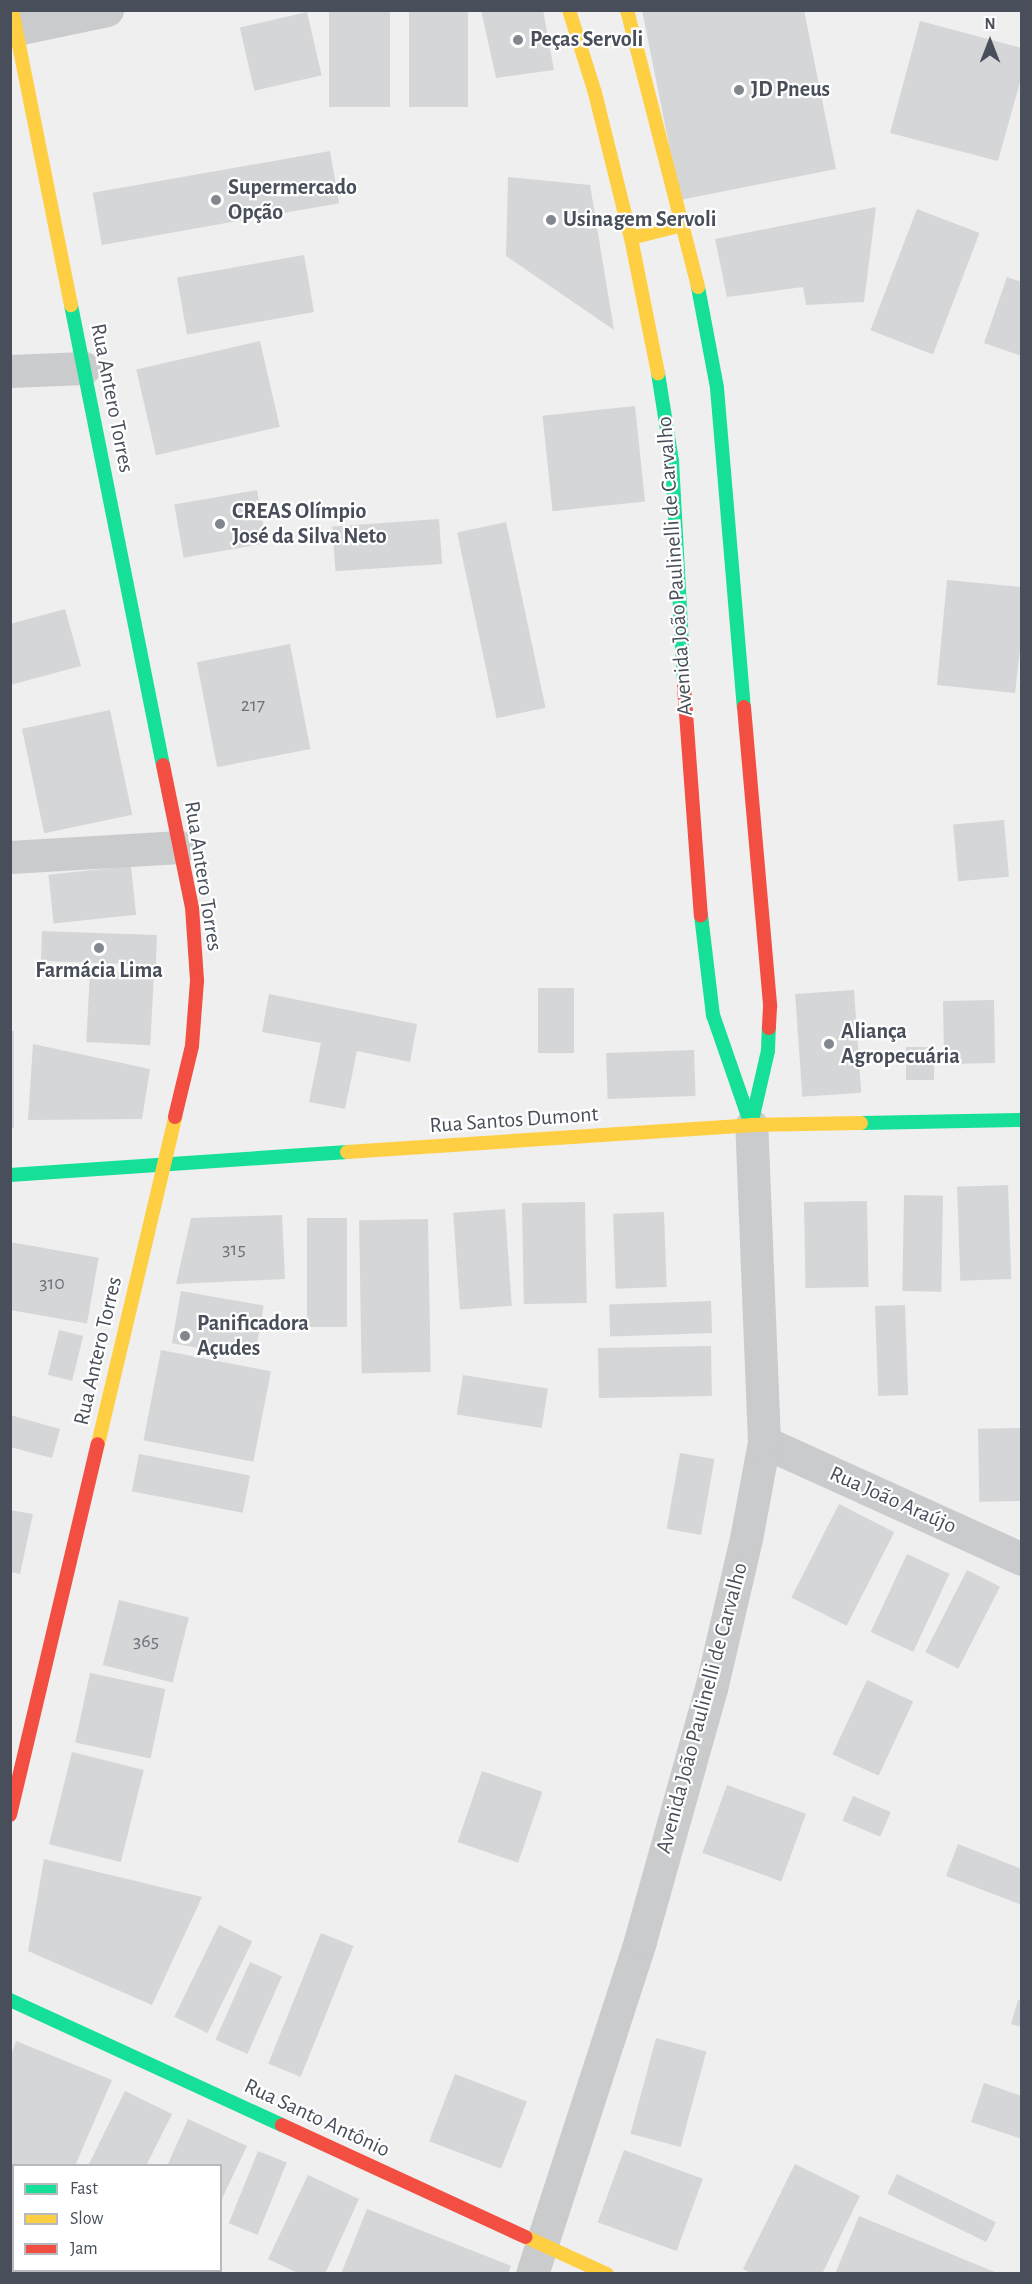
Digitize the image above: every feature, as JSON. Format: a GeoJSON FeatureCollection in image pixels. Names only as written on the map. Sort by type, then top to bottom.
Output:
{"type":"FeatureCollection","features":[{"type":"Feature","properties":{"kind":"street"},"geometry":{"type":"LineString","coordinates":[[14,20],[107,10]]}},
{"type":"Feature","properties":{"kind":"street","name":"Avenida João Paulinelli de Carvalho"},"geometry":{"type":"LineString","coordinates":[[569,10],[595,93],[631,238],[659,378],[672,461],[691,780],[711,1003],[753,1125]]}},
{"type":"Feature","properties":{"kind":"street","name":"Avenida João Paulinelli de Carvalho"},"geometry":{"type":"LineString","coordinates":[[536,2258],[640,1941],[711,1689],[746,1539],[764,1442],[753,1125],[768,1051],[769,996],[717,388],[702,303],[627,10]]}},
{"type":"Feature","properties":{"kind":"street","name":"Rua Antero Torres"},"geometry":{"type":"LineString","coordinates":[[10,1815],[192,1046],[197,981],[192,907],[14,20]]}},
{"type":"Feature","properties":{"kind":"street"},"geometry":{"type":"LineString","coordinates":[[631,238],[682,225]]}},
{"type":"Feature","properties":{"kind":"street"},"geometry":{"type":"LineString","coordinates":[[10,371],[84,368]]}},
{"type":"Feature","properties":{"kind":"street"},"geometry":{"type":"LineString","coordinates":[[10,857],[180,847]]}},
{"type":"Feature","properties":{"kind":"street","name":"Rua Santos Dumont"},"geometry":{"type":"LineString","coordinates":[[10,1174],[753,1125],[1022,1120]]}},
{"type":"Feature","properties":{"kind":"street","name":"Rua João Araújo"},"geometry":{"type":"LineString","coordinates":[[764,1442],[1022,1559]]}},
{"type":"Feature","properties":{"kind":"street","name":"Rua Santo Antônio"},"geometry":{"type":"LineString","coordinates":[[10,2000],[536,2258],[607,2274]]}},
{"type":"Feature","properties":{"kind":"building"},"geometry":{"type":"Polygon","coordinates":[[[329,10],[390,10],[390,107],[329,107],[329,10]]]}},
{"type":"Feature","properties":{"kind":"building"},"geometry":{"type":"Polygon","coordinates":[[[409,10],[468,10],[468,107],[409,107],[409,10]]]}},
{"type":"Feature","properties":{"kind":"building","name":"Peças Servoli"},"geometry":{"type":"Polygon","coordinates":[[[481,10],[543,10],[554,70],[496,78],[481,10]]]}},
{"type":"Feature","properties":{"kind":"building","name":"JD Pneus"},"geometry":{"type":"Polygon","coordinates":[[[642,10],[804,10],[836,169],[680,200],[642,10]]]}},
{"type":"Feature","properties":{"kind":"building"},"geometry":{"type":"Polygon","coordinates":[[[307,12],[322,75],[254,91],[240,28],[307,12]]]}},
{"type":"Feature","properties":{"kind":"building"},"geometry":{"type":"Polygon","coordinates":[[[920,21],[1022,48],[1022,75],[998,161],[890,133],[920,21]]]}},
{"type":"Feature","properties":{"kind":"building","name":"Supermercado Opção"},"geometry":{"type":"Polygon","coordinates":[[[330,151],[339,203],[102,245],[93,193],[330,151]]]}},
{"type":"Feature","properties":{"kind":"building","name":"Usinagem Servoli"},"geometry":{"type":"Polygon","coordinates":[[[508,177],[590,185],[614,330],[506,256],[508,177]]]}},
{"type":"Feature","properties":{"kind":"building"},"geometry":{"type":"Polygon","coordinates":[[[876,207],[864,302],[806,305],[803,287],[727,297],[715,239],[876,207]]]}},
{"type":"Feature","properties":{"kind":"building"},"geometry":{"type":"Polygon","coordinates":[[[917,209],[980,233],[933,354],[870,330],[917,209]]]}},
{"type":"Feature","properties":{"kind":"building"},"geometry":{"type":"Polygon","coordinates":[[[304,255],[314,312],[187,335],[177,277],[304,255]]]}},
{"type":"Feature","properties":{"kind":"building"},"geometry":{"type":"Polygon","coordinates":[[[1007,277],[1022,282],[1022,356],[984,343],[1007,277]]]}},
{"type":"Feature","properties":{"kind":"building"},"geometry":{"type":"Polygon","coordinates":[[[260,341],[280,427],[156,455],[136,370],[260,341]]]}},
{"type":"Feature","properties":{"kind":"building"},"geometry":{"type":"Polygon","coordinates":[[[635,406],[645,501],[553,511],[543,416],[635,406]]]}},
{"type":"Feature","properties":{"kind":"building","name":"CREAS Olímpio José da Silva Neto"},"geometry":{"type":"Polygon","coordinates":[[[257,490],[266,543],[184,558],[174,505],[257,490]]]}},
{"type":"Feature","properties":{"kind":"building"},"geometry":{"type":"Polygon","coordinates":[[[439,519],[442,564],[335,571],[332,526],[439,519]]]}},
{"type":"Feature","properties":{"kind":"building"},"geometry":{"type":"Polygon","coordinates":[[[506,522],[546,708],[497,718],[457,532],[506,522]]]}},
{"type":"Feature","properties":{"kind":"building"},"geometry":{"type":"Polygon","coordinates":[[[947,580],[1022,587],[1022,632],[1015,693],[937,685],[947,580]]]}},
{"type":"Feature","properties":{"kind":"building"},"geometry":{"type":"Polygon","coordinates":[[[65,609],[81,666],[10,685],[10,624],[65,609]]]}},
{"type":"Feature","properties":{"kind":"building"},"geometry":{"type":"Polygon","coordinates":[[[290,644],[310,749],[217,767],[197,662],[290,644]]]}},
{"type":"Feature","properties":{"kind":"building"},"geometry":{"type":"Polygon","coordinates":[[[110,710],[132,815],[44,833],[22,729],[110,710]]]}},
{"type":"Feature","properties":{"kind":"building"},"geometry":{"type":"Polygon","coordinates":[[[1004,820],[1009,877],[958,881],[953,824],[1004,820]]]}},
{"type":"Feature","properties":{"kind":"building"},"geometry":{"type":"Polygon","coordinates":[[[131,866],[136,915],[54,923],[48,875],[131,866]]]}},
{"type":"Feature","properties":{"kind":"building","name":"Farmácia Lima"},"geometry":{"type":"Polygon","coordinates":[[[42,931],[157,935],[156,965],[41,961],[42,931]]]}},
{"type":"Feature","properties":{"kind":"building"},"geometry":{"type":"Polygon","coordinates":[[[90,971],[154,974],[150,1045],[86,1042],[90,971]]]}},
{"type":"Feature","properties":{"kind":"building"},"geometry":{"type":"Polygon","coordinates":[[[538,988],[574,988],[574,1053],[538,1053],[538,988]]]}},
{"type":"Feature","properties":{"kind":"building","name":"Aliança Agropecuária"},"geometry":{"type":"Polygon","coordinates":[[[854,990],[861,1093],[802,1097],[795,994],[854,990]]]}},
{"type":"Feature","properties":{"kind":"building"},"geometry":{"type":"Polygon","coordinates":[[[269,994],[417,1024],[410,1062],[357,1051],[345,1109],[309,1102],[321,1043],[262,1032],[269,994]]]}},
{"type":"Feature","properties":{"kind":"building"},"geometry":{"type":"Polygon","coordinates":[[[994,1000],[995,1063],[944,1064],[943,1001],[994,1000]]]}},
{"type":"Feature","properties":{"kind":"building"},"geometry":{"type":"Polygon","coordinates":[[[10,1031],[14,1031],[14,1128],[10,1128],[10,1031]]]}},
{"type":"Feature","properties":{"kind":"building"},"geometry":{"type":"Polygon","coordinates":[[[33,1044],[150,1069],[142,1119],[28,1120],[33,1044]]]}},
{"type":"Feature","properties":{"kind":"building"},"geometry":{"type":"Polygon","coordinates":[[[906,1047],[934,1047],[934,1080],[906,1080],[906,1047]]]}},
{"type":"Feature","properties":{"kind":"building"},"geometry":{"type":"Polygon","coordinates":[[[694,1050],[696,1096],[608,1099],[606,1053],[694,1050]]]}},
{"type":"Feature","properties":{"kind":"building"},"geometry":{"type":"Polygon","coordinates":[[[1008,1185],[1011,1279],[960,1281],[957,1187],[1008,1185]]]}},
{"type":"Feature","properties":{"kind":"building"},"geometry":{"type":"Polygon","coordinates":[[[904,1195],[943,1196],[941,1292],[902,1291],[904,1195]]]}},
{"type":"Feature","properties":{"kind":"building"},"geometry":{"type":"Polygon","coordinates":[[[867,1201],[869,1287],[806,1288],[804,1202],[867,1201]]]}},
{"type":"Feature","properties":{"kind":"building"},"geometry":{"type":"Polygon","coordinates":[[[585,1202],[587,1303],[524,1304],[522,1203],[585,1202]]]}},
{"type":"Feature","properties":{"kind":"building"},"geometry":{"type":"Polygon","coordinates":[[[505,1209],[512,1306],[460,1309],[453,1213],[505,1209]]]}},
{"type":"Feature","properties":{"kind":"building"},"geometry":{"type":"Polygon","coordinates":[[[664,1212],[667,1287],[616,1289],[613,1214],[664,1212]]]}},
{"type":"Feature","properties":{"kind":"building"},"geometry":{"type":"Polygon","coordinates":[[[282,1215],[285,1279],[176,1284],[191,1218],[282,1215]]]}},
{"type":"Feature","properties":{"kind":"building"},"geometry":{"type":"Polygon","coordinates":[[[307,1218],[347,1218],[347,1327],[307,1327],[307,1218]]]}},
{"type":"Feature","properties":{"kind":"building"},"geometry":{"type":"Polygon","coordinates":[[[428,1219],[431,1372],[362,1373],[359,1220],[428,1219]]]}},
{"type":"Feature","properties":{"kind":"building"},"geometry":{"type":"Polygon","coordinates":[[[10,1242],[99,1258],[87,1324],[10,1310],[10,1242]]]}},
{"type":"Feature","properties":{"kind":"building"},"geometry":{"type":"Polygon","coordinates":[[[181,1291],[264,1306],[255,1358],[172,1343],[181,1291]]]}},
{"type":"Feature","properties":{"kind":"building"},"geometry":{"type":"Polygon","coordinates":[[[711,1301],[712,1333],[610,1337],[609,1305],[711,1301]]]}},
{"type":"Feature","properties":{"kind":"building"},"geometry":{"type":"Polygon","coordinates":[[[905,1305],[908,1395],[878,1396],[875,1306],[905,1305]]]}},
{"type":"Feature","properties":{"kind":"building"},"geometry":{"type":"Polygon","coordinates":[[[59,1330],[83,1336],[72,1381],[48,1375],[59,1330]]]}},
{"type":"Feature","properties":{"kind":"building"},"geometry":{"type":"Polygon","coordinates":[[[711,1346],[712,1396],[599,1398],[598,1348],[711,1346]]]}},
{"type":"Feature","properties":{"kind":"building"},"geometry":{"type":"Polygon","coordinates":[[[161,1350],[271,1371],[253,1462],[143,1440],[161,1350]]]}},
{"type":"Feature","properties":{"kind":"building"},"geometry":{"type":"Polygon","coordinates":[[[463,1375],[548,1388],[542,1428],[457,1415],[463,1375]]]}},
{"type":"Feature","properties":{"kind":"building"},"geometry":{"type":"Polygon","coordinates":[[[10,1415],[60,1429],[52,1458],[10,1447],[10,1415]]]}},
{"type":"Feature","properties":{"kind":"building"},"geometry":{"type":"Polygon","coordinates":[[[1021,1428],[1022,1501],[979,1502],[978,1429],[1021,1428]]]}},
{"type":"Feature","properties":{"kind":"building"},"geometry":{"type":"Polygon","coordinates":[[[680,1453],[714,1459],[701,1535],[667,1529],[680,1453]]]}},
{"type":"Feature","properties":{"kind":"building"},"geometry":{"type":"Polygon","coordinates":[[[139,1454],[250,1476],[243,1513],[132,1491],[139,1454]]]}},
{"type":"Feature","properties":{"kind":"building"},"geometry":{"type":"Polygon","coordinates":[[[839,1504],[894,1532],[847,1626],[791,1598],[839,1504]]]}},
{"type":"Feature","properties":{"kind":"building"},"geometry":{"type":"Polygon","coordinates":[[[10,1510],[33,1514],[20,1574],[10,1572],[10,1510]]]}},
{"type":"Feature","properties":{"kind":"building"},"geometry":{"type":"Polygon","coordinates":[[[907,1554],[950,1574],[913,1652],[871,1632],[907,1554]]]}},
{"type":"Feature","properties":{"kind":"building"},"geometry":{"type":"Polygon","coordinates":[[[967,1570],[1000,1587],[958,1669],[925,1652],[967,1570]]]}},
{"type":"Feature","properties":{"kind":"building"},"geometry":{"type":"Polygon","coordinates":[[[119,1600],[189,1617],[173,1682],[103,1665],[119,1600]]]}},
{"type":"Feature","properties":{"kind":"building"},"geometry":{"type":"Polygon","coordinates":[[[90,1673],[165,1689],[151,1758],[75,1742],[90,1673]]]}},
{"type":"Feature","properties":{"kind":"building"},"geometry":{"type":"Polygon","coordinates":[[[867,1680],[913,1702],[879,1776],[832,1754],[867,1680]]]}},
{"type":"Feature","properties":{"kind":"building"},"geometry":{"type":"Polygon","coordinates":[[[72,1752],[144,1770],[121,1862],[49,1844],[72,1752]]]}},
{"type":"Feature","properties":{"kind":"building"},"geometry":{"type":"Polygon","coordinates":[[[482,1771],[543,1792],[518,1863],[458,1842],[482,1771]]]}},
{"type":"Feature","properties":{"kind":"building"},"geometry":{"type":"Polygon","coordinates":[[[727,1785],[806,1814],[781,1881],[702,1853],[727,1785]]]}},
{"type":"Feature","properties":{"kind":"building"},"geometry":{"type":"Polygon","coordinates":[[[853,1796],[891,1812],[880,1837],[842,1821],[853,1796]]]}},
{"type":"Feature","properties":{"kind":"building"},"geometry":{"type":"Polygon","coordinates":[[[958,1844],[1022,1869],[1022,1905],[946,1876],[958,1844]]]}},
{"type":"Feature","properties":{"kind":"building"},"geometry":{"type":"Polygon","coordinates":[[[44,1859],[202,1897],[152,2005],[28,1951],[44,1859]]]}},
{"type":"Feature","properties":{"kind":"building"},"geometry":{"type":"Polygon","coordinates":[[[219,1925],[252,1941],[208,2033],[174,2017],[219,1925]]]}},
{"type":"Feature","properties":{"kind":"building"},"geometry":{"type":"Polygon","coordinates":[[[321,1933],[353,1946],[301,2077],[268,2064],[321,1933]]]}},
{"type":"Feature","properties":{"kind":"building"},"geometry":{"type":"Polygon","coordinates":[[[250,1962],[282,1976],[247,2054],[215,2040],[250,1962]]]}},
{"type":"Feature","properties":{"kind":"building"},"geometry":{"type":"Polygon","coordinates":[[[1018,2000],[1022,2001],[1022,2027],[1011,2024],[1018,2000]]]}},
{"type":"Feature","properties":{"kind":"building"},"geometry":{"type":"Polygon","coordinates":[[[656,2038],[706,2051],[681,2147],[630,2134],[656,2038]]]}},
{"type":"Feature","properties":{"kind":"building"},"geometry":{"type":"Polygon","coordinates":[[[16,2041],[112,2080],[76,2164],[12,2164],[12,2183],[10,2178],[10,2058],[16,2041]]]}},
{"type":"Feature","properties":{"kind":"building"},"geometry":{"type":"Polygon","coordinates":[[[455,2074],[527,2102],[501,2169],[429,2141],[455,2074]]]}},
{"type":"Feature","properties":{"kind":"building"},"geometry":{"type":"Polygon","coordinates":[[[984,2083],[1022,2096],[1022,2139],[971,2122],[984,2083]]]}},
{"type":"Feature","properties":{"kind":"building"},"geometry":{"type":"Polygon","coordinates":[[[125,2091],[172,2114],[147,2164],[89,2164],[125,2091]]]}},
{"type":"Feature","properties":{"kind":"building"},"geometry":{"type":"Polygon","coordinates":[[[188,2119],[247,2146],[222,2199],[222,2164],[168,2164],[188,2119]]]}},
{"type":"Feature","properties":{"kind":"building"},"geometry":{"type":"Polygon","coordinates":[[[624,2150],[703,2179],[677,2251],[598,2222],[624,2150]]]}},
{"type":"Feature","properties":{"kind":"building"},"geometry":{"type":"Polygon","coordinates":[[[258,2151],[287,2163],[258,2235],[229,2223],[258,2151]]]}},
{"type":"Feature","properties":{"kind":"building"},"geometry":{"type":"Polygon","coordinates":[[[795,2164],[860,2196],[822,2274],[752,2274],[743,2269],[795,2164]]]}},
{"type":"Feature","properties":{"kind":"building"},"geometry":{"type":"Polygon","coordinates":[[[897,2174],[996,2222],[986,2242],[887,2194],[897,2174]]]}},
{"type":"Feature","properties":{"kind":"building"},"geometry":{"type":"Polygon","coordinates":[[[308,2175],[359,2199],[325,2274],[300,2274],[268,2259],[308,2175]]]}},
{"type":"Feature","properties":{"kind":"building"},"geometry":{"type":"Polygon","coordinates":[[[367,2209],[511,2266],[508,2274],[341,2274],[367,2209]]]}},
{"type":"Feature","properties":{"kind":"building"},"geometry":{"type":"Polygon","coordinates":[[[859,2216],[997,2273],[997,2274],[835,2274],[859,2216]]]}},
{"type":"Feature","properties":{"kind":"building"},"geometry":{"type":"Polygon","coordinates":[[[41,2272],[134,2272],[134,2274],[41,2274],[41,2272]]]}},
{"type":"Feature","properties":{"kind":"traffic: fast"},"geometry":{"type":"LineString","coordinates":[[698,287],[717,388],[744,707]]}},
{"type":"Feature","properties":{"kind":"traffic: fast"},"geometry":{"type":"LineString","coordinates":[[71,305],[163,765]]}},
{"type":"Feature","properties":{"kind":"traffic: fast"},"geometry":{"type":"LineString","coordinates":[[658,373],[672,461],[684,686]]}},
{"type":"Feature","properties":{"kind":"traffic: fast"},"geometry":{"type":"LineString","coordinates":[[701,915],[713,1015],[751,1125]]}},
{"type":"Feature","properties":{"kind":"traffic: fast"},"geometry":{"type":"LineString","coordinates":[[751,1125],[768,1051],[769,1028]]}},
{"type":"Feature","properties":{"kind":"traffic: fast"},"geometry":{"type":"LineString","coordinates":[[861,1123],[1022,1120]]}},
{"type":"Feature","properties":{"kind":"traffic: fast"},"geometry":{"type":"LineString","coordinates":[[10,1175],[347,1152]]}},
{"type":"Feature","properties":{"kind":"traffic: fast"},"geometry":{"type":"LineString","coordinates":[[10,2000],[282,2125]]}},
{"type":"Feature","properties":{"kind":"traffic: slow"},"geometry":{"type":"LineString","coordinates":[[12,10],[71,305]]}},
{"type":"Feature","properties":{"kind":"traffic: slow"},"geometry":{"type":"LineString","coordinates":[[569,10],[595,93],[631,238],[658,373]]}},
{"type":"Feature","properties":{"kind":"traffic: slow"},"geometry":{"type":"LineString","coordinates":[[627,10],[698,287]]}},
{"type":"Feature","properties":{"kind":"traffic: slow"},"geometry":{"type":"LineString","coordinates":[[631,238],[682,225]]}},
{"type":"Feature","properties":{"kind":"traffic: slow"},"geometry":{"type":"LineString","coordinates":[[98,1444],[175,1117]]}},
{"type":"Feature","properties":{"kind":"traffic: slow"},"geometry":{"type":"LineString","coordinates":[[347,1152],[751,1125],[861,1123]]}},
{"type":"Feature","properties":{"kind":"traffic: slow"},"geometry":{"type":"LineString","coordinates":[[526,2237],[607,2274]]}},
{"type":"Feature","properties":{"kind":"traffic: jam"},"geometry":{"type":"LineString","coordinates":[[684,686],[701,915]]}},
{"type":"Feature","properties":{"kind":"traffic: jam"},"geometry":{"type":"LineString","coordinates":[[744,707],[770,1007],[769,1028]]}},
{"type":"Feature","properties":{"kind":"traffic: jam"},"geometry":{"type":"LineString","coordinates":[[163,765],[192,907],[197,981],[192,1046],[175,1117]]}},
{"type":"Feature","properties":{"kind":"traffic: jam"},"geometry":{"type":"LineString","coordinates":[[10,1815],[98,1444]]}},
{"type":"Feature","properties":{"kind":"traffic: jam"},"geometry":{"type":"LineString","coordinates":[[282,2125],[526,2237]]}},
{"type":"Feature","properties":{"kind":"place","name":"Peças Servoli"},"geometry":{"type":"Point","coordinates":[518,40]}},
{"type":"Feature","properties":{"kind":"place","name":"JD Pneus"},"geometry":{"type":"Point","coordinates":[739,90]}},
{"type":"Feature","properties":{"kind":"place","name":"Supermercado Opção"},"geometry":{"type":"Point","coordinates":[216,200]}},
{"type":"Feature","properties":{"kind":"place","name":"Usinagem Servoli"},"geometry":{"type":"Point","coordinates":[551,220]}},
{"type":"Feature","properties":{"kind":"place","name":"CREAS Olímpio José da Silva Neto"},"geometry":{"type":"Point","coordinates":[220,524]}},
{"type":"Feature","properties":{"kind":"place","name":"Farmácia Lima"},"geometry":{"type":"Point","coordinates":[99,948]}},
{"type":"Feature","properties":{"kind":"place","name":"Aliança Agropecuária"},"geometry":{"type":"Point","coordinates":[829,1044]}},
{"type":"Feature","properties":{"kind":"place","name":"Panificadora Açudes"},"geometry":{"type":"Point","coordinates":[185,1336]}}]}
